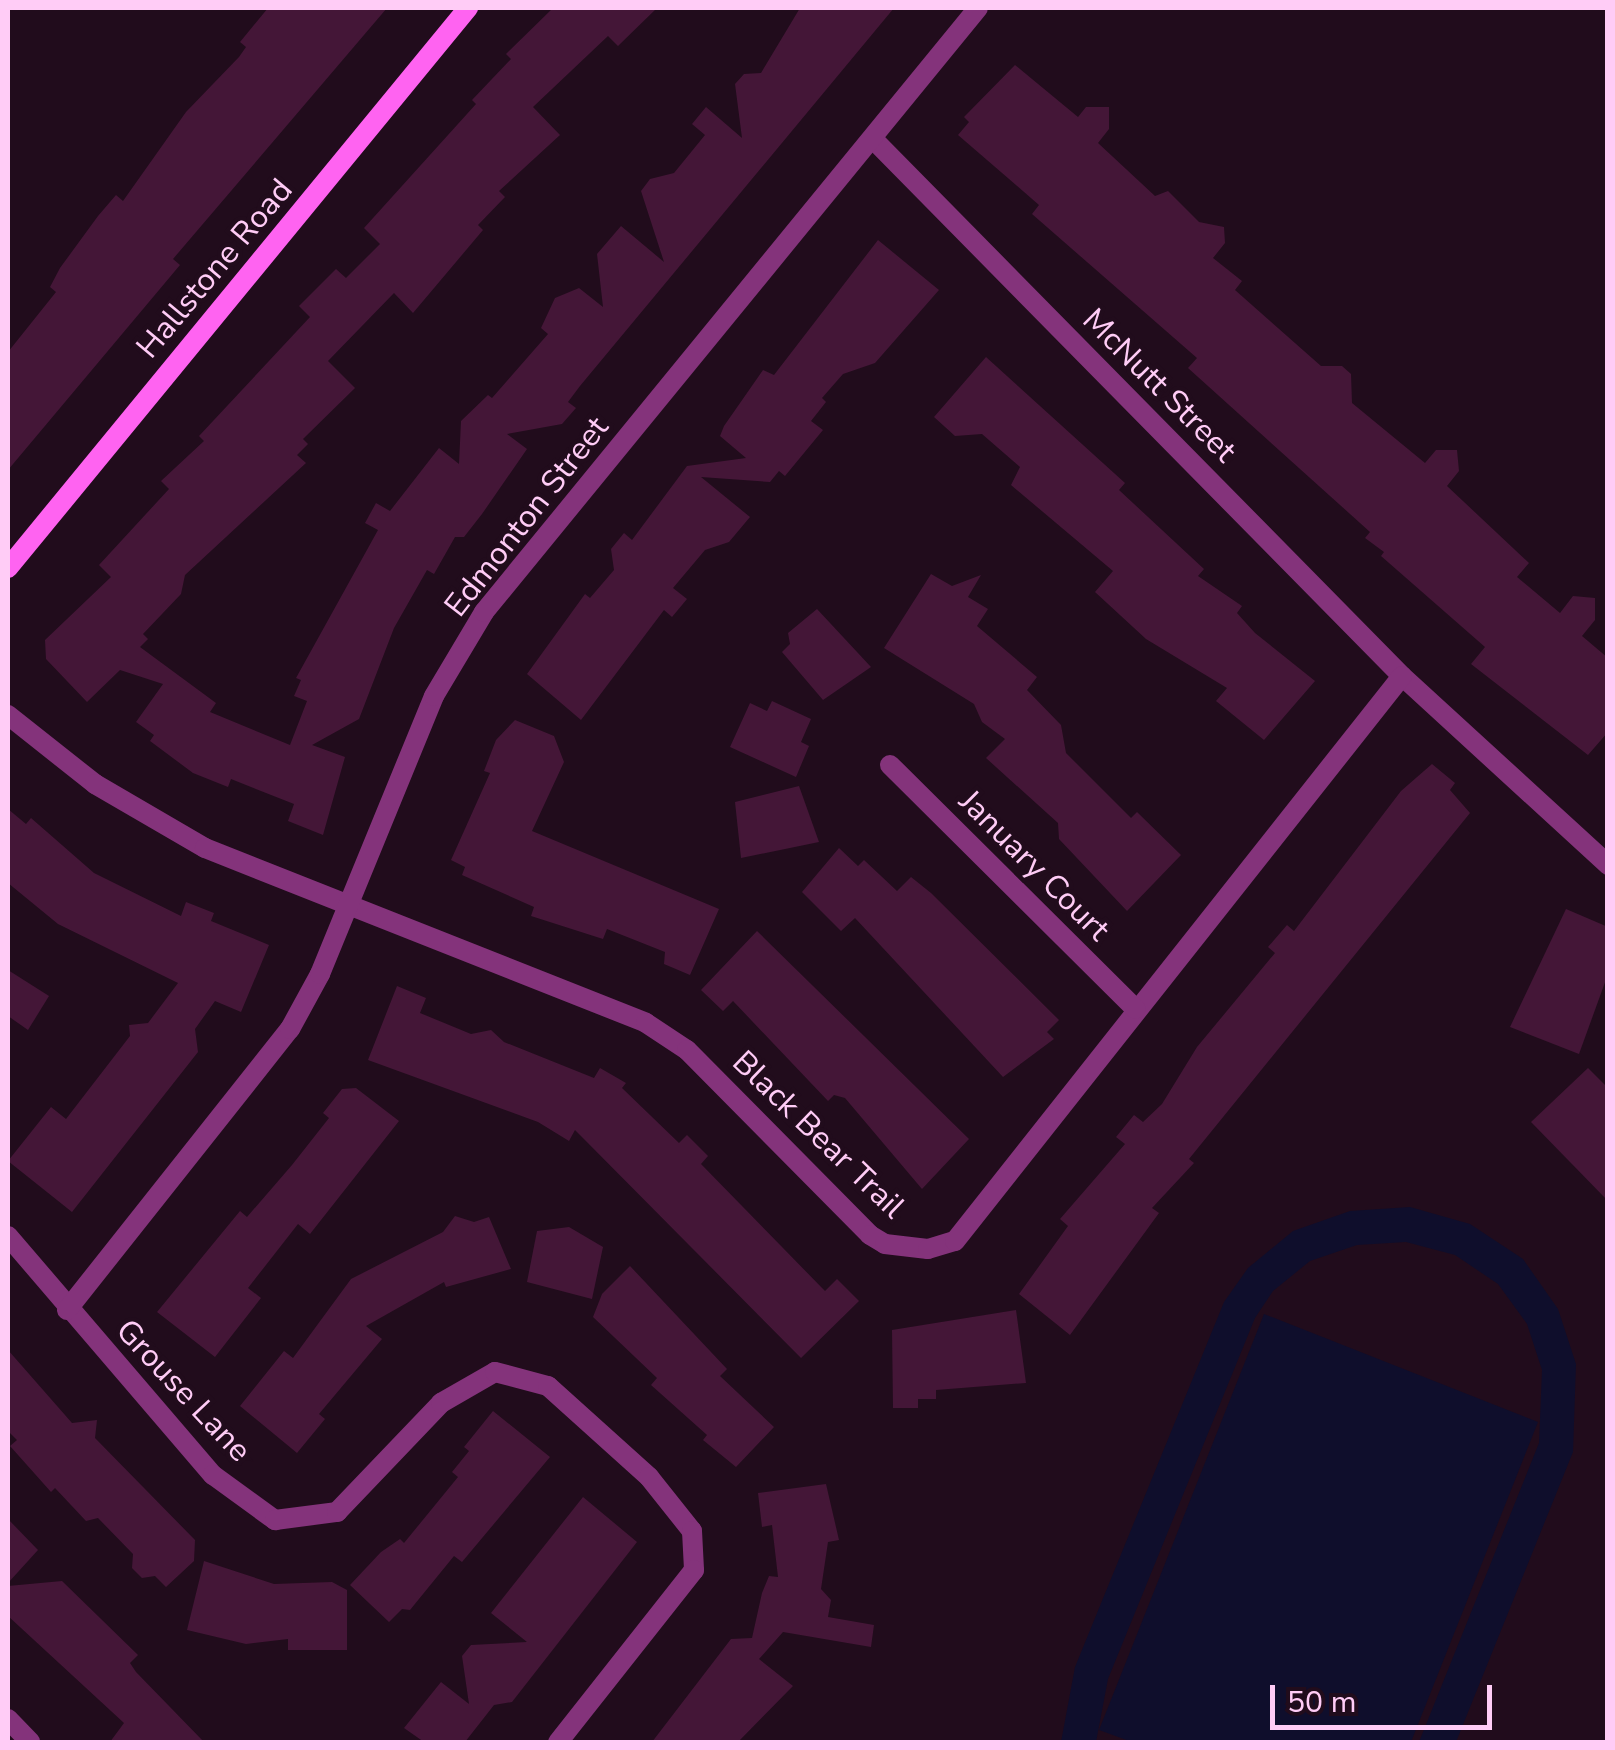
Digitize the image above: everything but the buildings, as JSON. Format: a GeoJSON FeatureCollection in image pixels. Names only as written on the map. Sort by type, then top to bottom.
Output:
{"type":"FeatureCollection","features":[{"type":"Feature","properties":{"kind":"street","name":"Hallstone Road"},"geometry":{"type":"LineString","coordinates":[[8,568],[468,8]]}},
{"type":"Feature","properties":{"kind":"street","name":"Edmonton Street"},"geometry":{"type":"LineString","coordinates":[[67,1310],[290,1029],[348,906],[434,696],[484,612],[978,8]]}},
{"type":"Feature","properties":{"kind":"street","name":"McNutt Street"},"geometry":{"type":"LineString","coordinates":[[873,139],[1402,676]]}},
{"type":"Feature","properties":{"kind":"street"},"geometry":{"type":"LineString","coordinates":[[1402,676],[1608,865]]}},
{"type":"Feature","properties":{"kind":"street","name":"Black Bear Trail"},"geometry":{"type":"LineString","coordinates":[[8,715],[95,784],[205,848],[646,1023],[687,1050],[870,1236],[904,1248],[955,1241],[1402,676]]}},
{"type":"Feature","properties":{"kind":"street","name":"January Court"},"geometry":{"type":"LineString","coordinates":[[890,765],[1136,1010]]}},
{"type":"Feature","properties":{"kind":"street","name":"Grouse Lane"},"geometry":{"type":"LineString","coordinates":[[8,1236],[67,1310],[213,1475],[275,1520],[338,1512],[441,1403],[495,1372],[548,1386],[649,1477],[692,1530],[694,1570],[558,1742]]}},
{"type":"Feature","properties":{"kind":"street"},"geometry":{"type":"LineString","coordinates":[[8,1719],[30,1742]]}},
{"type":"Feature","properties":{"kind":"shaded area"},"geometry":{"type":"Polygon","coordinates":[[[1410,1207],[1470,1224],[1523,1259],[1558,1309],[1576,1364],[1573,1452],[1456,1742],[1419,1742],[1539,1443],[1542,1370],[1527,1324],[1498,1284],[1455,1255],[1406,1242],[1357,1245],[1310,1261],[1273,1291],[1255,1318],[1108,1679],[1096,1742],[1061,1742],[1075,1667],[1224,1302],[1248,1268],[1293,1231],[1350,1211],[1410,1207]]]}},
{"type":"Feature","properties":{"kind":"shaded area"},"geometry":{"type":"Polygon","coordinates":[[[1264,1314],[1538,1422],[1411,1742],[1132,1742],[1099,1730],[1264,1314]]]}}]}
